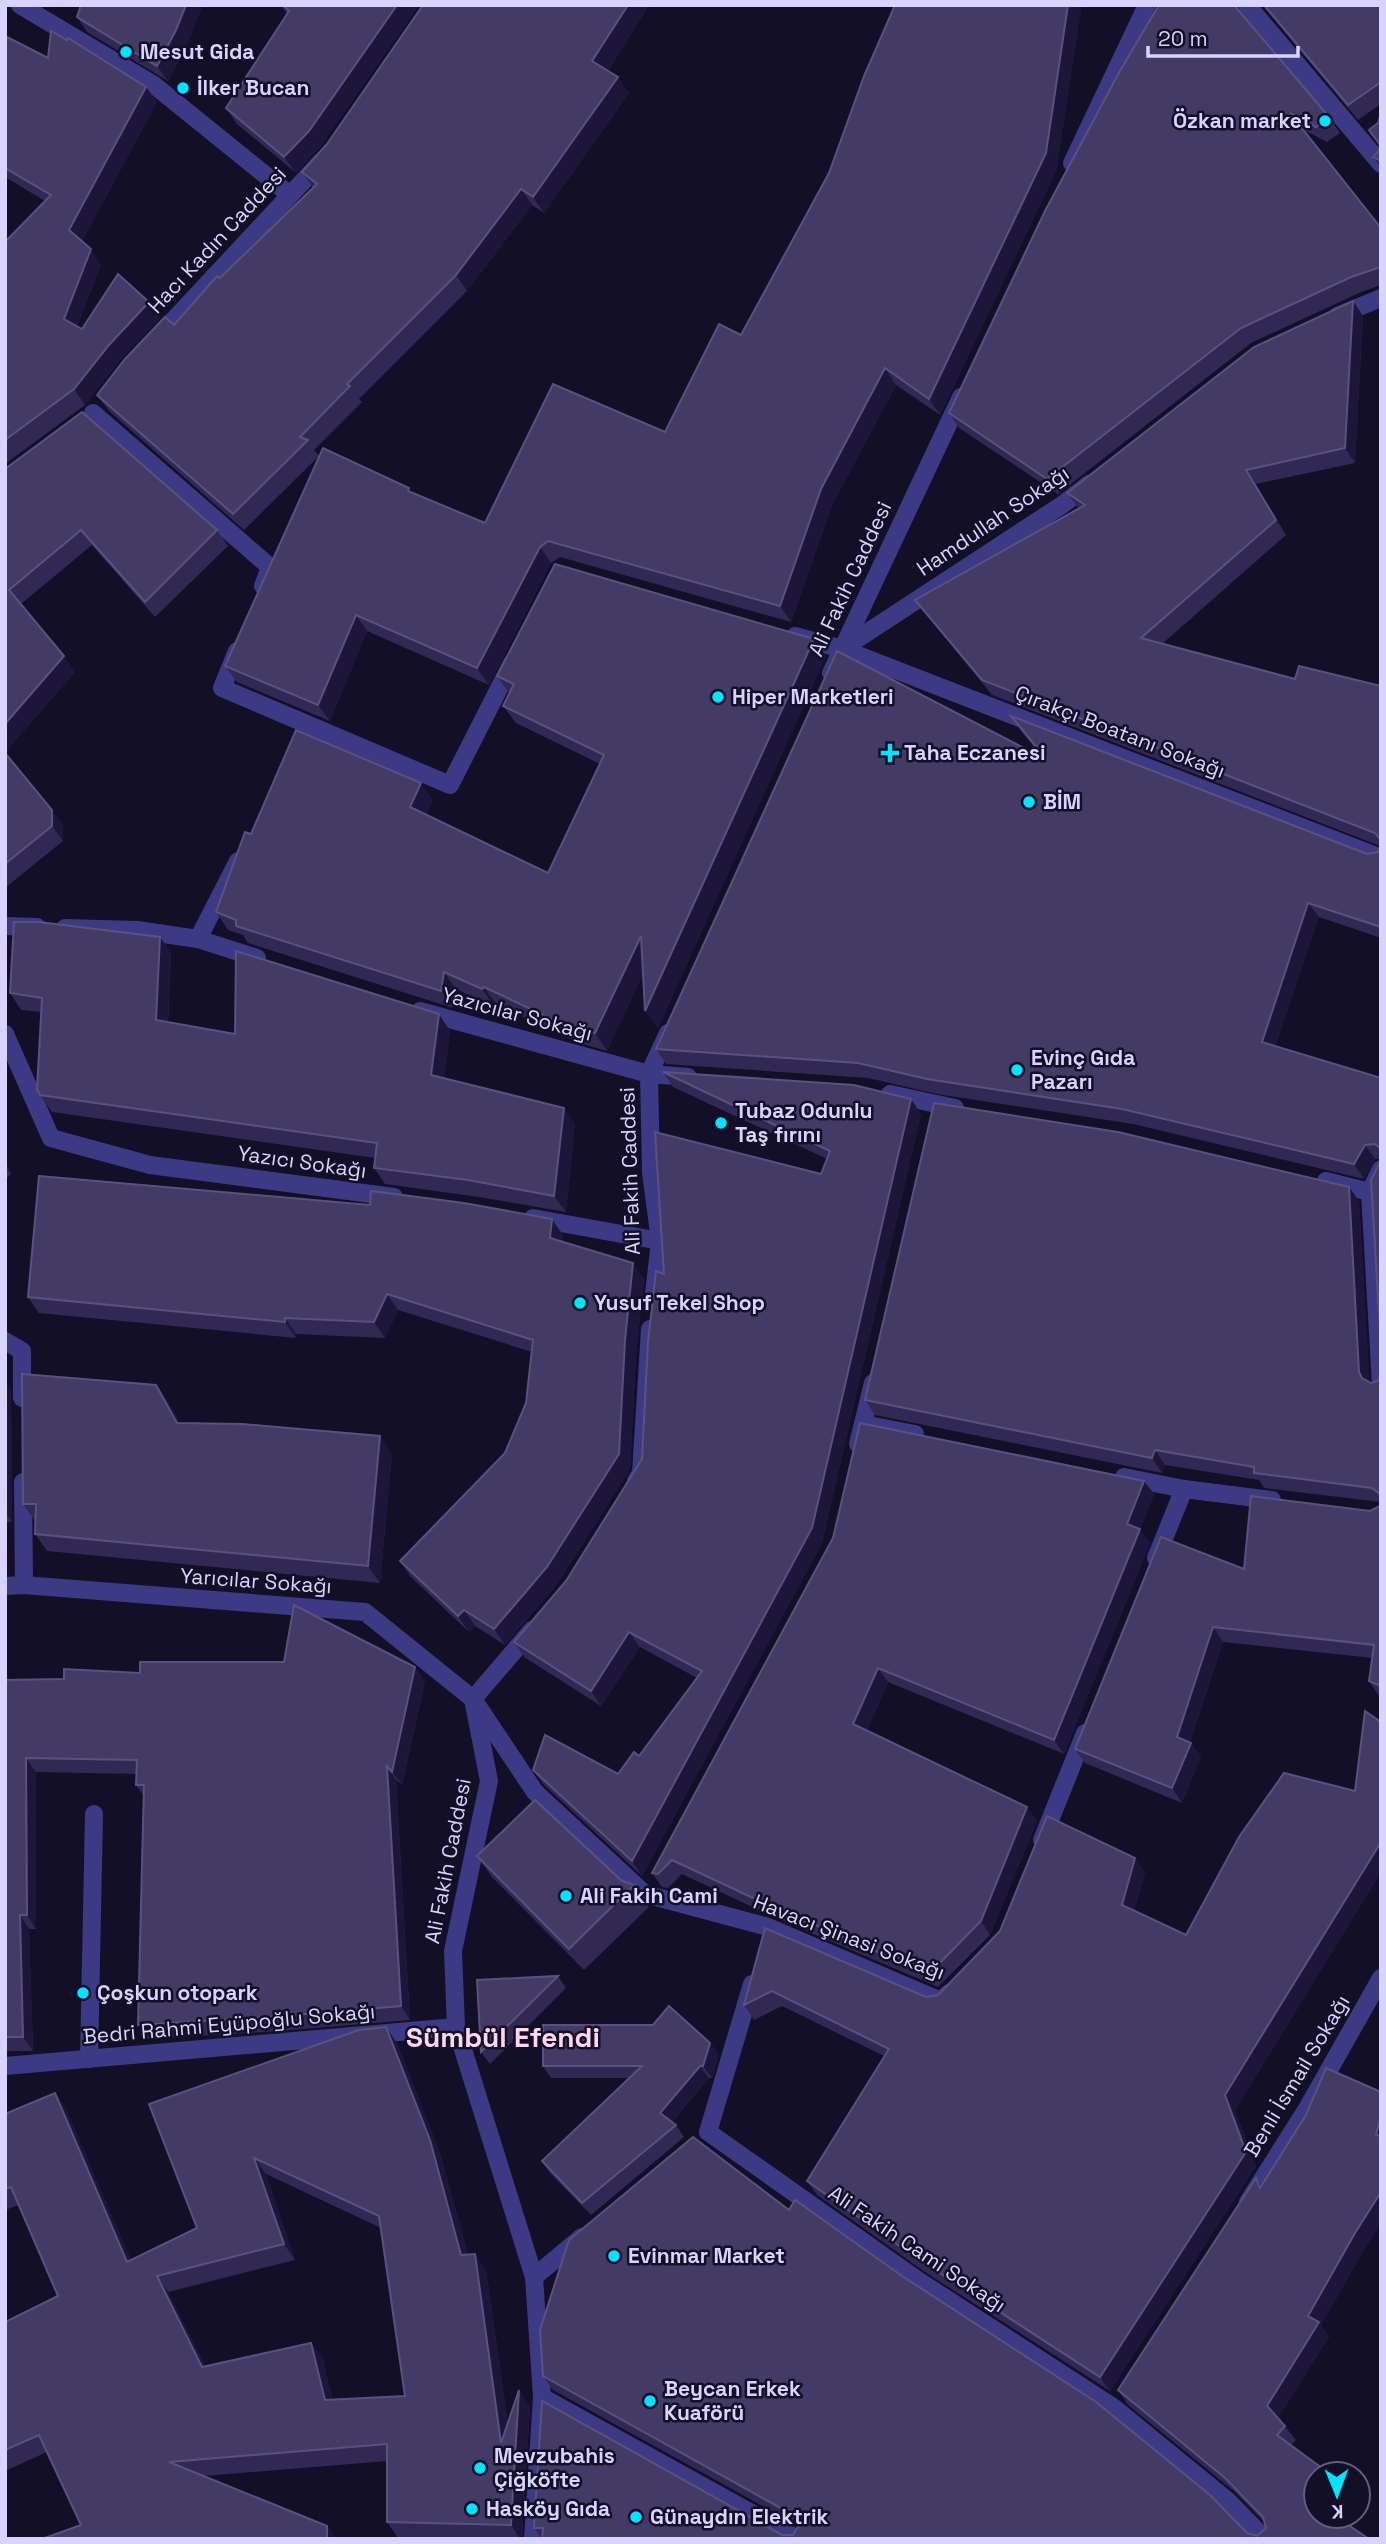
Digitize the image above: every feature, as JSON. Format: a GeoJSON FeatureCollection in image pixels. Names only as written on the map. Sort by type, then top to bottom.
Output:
{"type":"FeatureCollection","features":[{"type":"Feature","properties":{"kind":"street"},"geometry":{"type":"LineString","coordinates":[[20,5],[154,85],[290,195]]}},
{"type":"Feature","properties":{"kind":"street"},"geometry":{"type":"LineString","coordinates":[[1066,174],[1147,5]]}},
{"type":"Feature","properties":{"kind":"street"},"geometry":{"type":"LineString","coordinates":[[1247,5],[1381,164]]}},
{"type":"Feature","properties":{"kind":"street"},"geometry":{"type":"LineString","coordinates":[[1364,143],[1381,134]]}},
{"type":"Feature","properties":{"kind":"street","name":"Hacı Kadın Caddesi"},"geometry":{"type":"LineString","coordinates":[[147,348],[329,154]]}},
{"type":"Feature","properties":{"kind":"street"},"geometry":{"type":"LineString","coordinates":[[1318,324],[1381,298]]}},
{"type":"Feature","properties":{"kind":"street","name":"Ali Fakih Caddesi"},"geometry":{"type":"LineString","coordinates":[[825,687],[967,385]]}},
{"type":"Feature","properties":{"kind":"street"},"geometry":{"type":"LineString","coordinates":[[107,395],[88,417],[270,567],[256,603]]}},
{"type":"Feature","properties":{"kind":"street","name":"Hamdullah Sokağı"},"geometry":{"type":"LineString","coordinates":[[842,649],[1062,505],[1104,472]]}},
{"type":"Feature","properties":{"kind":"street","name":"Çırakçı Boatanı Sokağı"},"geometry":{"type":"LineString","coordinates":[[775,630],[842,649],[1381,858]]}},
{"type":"Feature","properties":{"kind":"street"},"geometry":{"type":"LineString","coordinates":[[241,639],[222,688],[303,731],[450,785],[518,652]]}},
{"type":"Feature","properties":{"kind":"street"},"geometry":{"type":"LineString","coordinates":[[198,939],[246,844]]}},
{"type":"Feature","properties":{"kind":"street"},"geometry":{"type":"LineString","coordinates":[[5,926],[137,930],[198,939],[276,965]]}},
{"type":"Feature","properties":{"kind":"street","name":"Yazıcılar Sokağı"},"geometry":{"type":"LineString","coordinates":[[407,1007],[649,1074],[703,1078]]}},
{"type":"Feature","properties":{"kind":"street","name":"Ali Fakih Caddesi"},"geometry":{"type":"LineString","coordinates":[[626,1496],[641,1473],[647,1356],[660,1241],[651,1172],[649,1074],[677,1012]]}},
{"type":"Feature","properties":{"kind":"street","name":"Yazıcı Sokağı"},"geometry":{"type":"LineString","coordinates":[[5,1034],[51,1138],[150,1165],[409,1199]]}},
{"type":"Feature","properties":{"kind":"street"},"geometry":{"type":"LineString","coordinates":[[878,1092],[934,1111],[974,1111]]}},
{"type":"Feature","properties":{"kind":"street"},"geometry":{"type":"LineString","coordinates":[[1381,1169],[1370,1192],[1381,1385]]}},
{"type":"Feature","properties":{"kind":"street"},"geometry":{"type":"LineString","coordinates":[[1304,1176],[1370,1192]]}},
{"type":"Feature","properties":{"kind":"street"},"geometry":{"type":"LineString","coordinates":[[516,1215],[660,1241]]}},
{"type":"Feature","properties":{"kind":"street"},"geometry":{"type":"LineString","coordinates":[[5,1341],[22,1351],[23,1419]]}},
{"type":"Feature","properties":{"kind":"street"},"geometry":{"type":"LineString","coordinates":[[854,1461],[875,1370]]}},
{"type":"Feature","properties":{"kind":"street"},"geometry":{"type":"LineString","coordinates":[[863,1424],[930,1437]]}},
{"type":"Feature","properties":{"kind":"street"},"geometry":{"type":"LineString","coordinates":[[23,1461],[24,1585]]}},
{"type":"Feature","properties":{"kind":"street"},"geometry":{"type":"LineString","coordinates":[[1104,1473],[1184,1489],[1289,1502]]}},
{"type":"Feature","properties":{"kind":"street"},"geometry":{"type":"LineString","coordinates":[[1147,1580],[1184,1489]]}},
{"type":"Feature","properties":{"kind":"street","name":"Yarıcılar Sokağı"},"geometry":{"type":"LineString","coordinates":[[5,1586],[24,1585],[365,1612],[473,1699]]}},
{"type":"Feature","properties":{"kind":"street"},"geometry":{"type":"LineString","coordinates":[[473,1699],[541,1620]]}},
{"type":"Feature","properties":{"kind":"street","name":"Ali Fakih Caddesi"},"geometry":{"type":"LineString","coordinates":[[473,1699],[489,1781],[453,1951],[456,2026],[534,2277],[542,2397],[533,2539]]}},
{"type":"Feature","properties":{"kind":"street","name":"Havacı Şinasi Sokağı"},"geometry":{"type":"LineString","coordinates":[[473,1699],[536,1792],[648,1888],[941,2001],[958,1984]]}},
{"type":"Feature","properties":{"kind":"street"},"geometry":{"type":"LineString","coordinates":[[1037,1851],[1090,1722]]}},
{"type":"Feature","properties":{"kind":"street"},"geometry":{"type":"LineString","coordinates":[[89,2059],[94,1814]]}},
{"type":"Feature","properties":{"kind":"street","name":"Ali Fakih Cami Sokağı"},"geometry":{"type":"LineString","coordinates":[[757,1965],[703,2136],[919,2281],[1116,2401],[1228,2501],[1265,2539]]}},
{"type":"Feature","properties":{"kind":"street","name":"Benli İsmail Sokağı"},"geometry":{"type":"LineString","coordinates":[[1238,2218],[1308,2108],[1381,1978]]}},
{"type":"Feature","properties":{"kind":"street","name":"Bedri Rahmi Eyüpoğlu Sokağı"},"geometry":{"type":"LineString","coordinates":[[5,2066],[456,2026]]}},
{"type":"Feature","properties":{"kind":"street"},"geometry":{"type":"LineString","coordinates":[[534,2277],[595,2226]]}},
{"type":"Feature","properties":{"kind":"street"},"geometry":{"type":"LineString","coordinates":[[542,2397],[798,2539]]}},
{"type":"Feature","properties":{"kind":"building"},"geometry":{"type":"Polygon","coordinates":[[[81,5],[186,5],[157,66],[77,17],[81,5]]]}},
{"type":"Feature","properties":{"kind":"building"},"geometry":{"type":"Polygon","coordinates":[[[283,5],[397,5],[309,131],[284,157],[226,108],[289,11],[283,5]]]}},
{"type":"Feature","properties":{"kind":"building"},"geometry":{"type":"Polygon","coordinates":[[[423,5],[628,5],[592,61],[618,77],[533,197],[521,189],[456,275],[347,384],[350,386],[300,437],[308,440],[233,514],[97,395],[125,359],[165,317],[174,325],[217,276],[220,278],[317,184],[302,172],[327,144],[423,5]]]}},
{"type":"Feature","properties":{"kind":"building"},"geometry":{"type":"Polygon","coordinates":[[[895,5],[1068,5],[1046,153],[929,399],[885,368],[821,489],[780,606],[548,541],[540,547],[477,668],[356,615],[318,705],[225,666],[323,448],[409,488],[408,491],[485,523],[553,384],[665,432],[719,324],[741,335],[829,173],[864,76],[895,5]]]}},
{"type":"Feature","properties":{"kind":"building"},"geometry":{"type":"Polygon","coordinates":[[[1159,5],[1234,5],[1330,118],[1316,127],[1290,113],[1381,228],[1381,267],[1351,277],[1241,328],[1047,479],[949,413],[1045,211],[1120,71],[1159,5]]]}},
{"type":"Feature","properties":{"kind":"building"},"geometry":{"type":"Polygon","coordinates":[[[1264,5],[1381,5],[1381,82],[1348,105],[1264,5]]]}},
{"type":"Feature","properties":{"kind":"building"},"geometry":{"type":"Polygon","coordinates":[[[51,31],[67,40],[68,38],[146,87],[69,230],[91,249],[64,319],[82,329],[118,274],[149,302],[109,345],[74,389],[5,440],[5,242],[51,195],[5,168],[5,36],[48,58],[51,31]]]}},
{"type":"Feature","properties":{"kind":"building"},"geometry":{"type":"Polygon","coordinates":[[[1381,114],[1381,161],[1373,157],[1379,151],[1380,145],[1369,130],[1378,123],[1381,114]]]}},
{"type":"Feature","properties":{"kind":"building"},"geometry":{"type":"Polygon","coordinates":[[[1353,301],[1345,448],[1246,470],[1276,520],[1141,638],[1295,679],[1299,666],[1381,686],[1381,840],[1375,833],[982,680],[915,600],[1085,505],[1067,493],[1254,347],[1353,301]]]}},
{"type":"Feature","properties":{"kind":"building"},"geometry":{"type":"Polygon","coordinates":[[[82,412],[217,530],[145,602],[81,530],[9,590],[64,656],[5,724],[5,469],[82,412]]]}},
{"type":"Feature","properties":{"kind":"building"},"geometry":{"type":"Polygon","coordinates":[[[555,564],[814,639],[645,1011],[641,936],[595,1033],[567,1026],[484,987],[482,989],[444,972],[441,991],[236,926],[236,920],[216,912],[245,832],[251,834],[296,730],[421,783],[410,807],[548,873],[604,755],[503,706],[514,684],[497,676],[555,564]]]}},
{"type":"Feature","properties":{"kind":"building"},"geometry":{"type":"Polygon","coordinates":[[[837,651],[1047,760],[1011,716],[1367,854],[1378,852],[1381,845],[1381,927],[1308,903],[1262,1042],[1381,1078],[1381,1155],[1380,1148],[1375,1144],[1365,1145],[1354,1164],[1122,1109],[927,1079],[858,1063],[656,1049],[837,651]]]}},
{"type":"Feature","properties":{"kind":"building"},"geometry":{"type":"Polygon","coordinates":[[[5,753],[52,810],[52,826],[5,864],[5,753]]]}},
{"type":"Feature","properties":{"kind":"building"},"geometry":{"type":"Polygon","coordinates":[[[14,922],[39,922],[160,937],[156,1020],[235,1034],[236,951],[439,1014],[431,1075],[564,1108],[554,1196],[468,1180],[374,1168],[377,1143],[40,1095],[37,1089],[42,998],[10,993],[14,922]]]}},
{"type":"Feature","properties":{"kind":"building"},"geometry":{"type":"Polygon","coordinates":[[[663,1072],[854,1085],[911,1099],[812,1528],[632,1861],[533,1770],[545,1735],[618,1774],[634,1752],[639,1756],[702,1671],[629,1632],[591,1691],[514,1642],[566,1581],[642,1459],[648,1342],[656,1271],[664,1274],[655,1132],[821,1174],[830,1151],[663,1072]]]}},
{"type":"Feature","properties":{"kind":"building"},"geometry":{"type":"Polygon","coordinates":[[[934,1103],[1118,1132],[1349,1187],[1359,1372],[1362,1378],[1371,1383],[1378,1381],[1381,1374],[1381,1495],[1372,1488],[1254,1473],[1254,1467],[1155,1450],[1152,1458],[865,1400],[934,1103]]]}},
{"type":"Feature","properties":{"kind":"building"},"geometry":{"type":"Polygon","coordinates":[[[1381,1160],[1381,1346],[1371,1180],[1381,1160]]]}},
{"type":"Feature","properties":{"kind":"building"},"geometry":{"type":"Polygon","coordinates":[[[39,1176],[370,1205],[371,1191],[464,1203],[552,1219],[550,1238],[633,1263],[625,1340],[619,1454],[547,1567],[494,1629],[464,1610],[458,1616],[400,1561],[505,1453],[526,1403],[533,1340],[387,1294],[374,1322],[285,1318],[285,1322],[28,1297],[39,1176]]]}},
{"type":"Feature","properties":{"kind":"building"},"geometry":{"type":"Polygon","coordinates":[[[22,1374],[156,1385],[177,1423],[242,1424],[380,1436],[368,1566],[35,1534],[36,1504],[23,1504],[22,1374]]]}},
{"type":"Feature","properties":{"kind":"building"},"geometry":{"type":"Polygon","coordinates":[[[860,1423],[1144,1481],[1127,1524],[1140,1529],[1054,1740],[878,1668],[853,1724],[1027,1807],[981,1921],[929,1974],[766,1904],[672,1860],[658,1874],[652,1873],[833,1538],[860,1423]]]}},
{"type":"Feature","properties":{"kind":"building"},"geometry":{"type":"Polygon","coordinates":[[[1251,1496],[1370,1511],[1380,1506],[1381,1502],[1381,1686],[1369,1681],[1374,1645],[1213,1627],[1177,1737],[1191,1743],[1172,1788],[1075,1749],[1161,1537],[1244,1569],[1251,1496]]]}},
{"type":"Feature","properties":{"kind":"building"},"geometry":{"type":"Polygon","coordinates":[[[294,1605],[415,1667],[392,1772],[387,1766],[401,2006],[138,2025],[144,1785],[136,1785],[137,1760],[26,1758],[27,1915],[20,1915],[23,2037],[5,2037],[5,1680],[64,1679],[64,1669],[140,1673],[140,1662],[284,1662],[294,1605]]]}},
{"type":"Feature","properties":{"kind":"building"},"geometry":{"type":"Polygon","coordinates":[[[1365,1711],[1381,1722],[1381,1842],[1225,2095],[1246,2152],[1100,2377],[915,2257],[807,2181],[889,2049],[772,1991],[744,2005],[765,1928],[926,1997],[938,1995],[1000,1931],[1047,1816],[1135,1858],[1122,1905],[1186,1935],[1239,1837],[1284,1773],[1355,1791],[1365,1711]]]}},
{"type":"Feature","properties":{"kind":"building","name":"Ali Fakih Cami"},"geometry":{"type":"Polygon","coordinates":[[[535,1800],[622,1881],[634,1885],[569,1949],[477,1856],[535,1800]]]}},
{"type":"Feature","properties":{"kind":"building"},"geometry":{"type":"Polygon","coordinates":[[[558,1976],[481,2052],[477,1980],[558,1976]]]}},
{"type":"Feature","properties":{"kind":"building"},"geometry":{"type":"Polygon","coordinates":[[[669,2006],[710,2043],[703,2066],[700,2066],[660,2113],[676,2125],[582,2203],[542,2161],[642,2066],[543,2066],[543,2025],[653,2025],[669,2006]]]}},
{"type":"Feature","properties":{"kind":"building"},"geometry":{"type":"Polygon","coordinates":[[[386,2027],[430,2140],[461,2255],[475,2254],[501,2443],[519,2390],[511,2525],[387,2522],[387,2444],[169,2462],[327,2526],[327,2539],[42,2539],[81,2525],[39,2435],[5,2450],[5,2322],[58,2296],[11,2187],[5,2189],[5,2114],[55,2093],[127,2262],[197,2228],[149,2104],[359,2030],[386,2027]],[[254,2158],[284,2244],[157,2276],[202,2367],[311,2343],[325,2400],[405,2396],[379,2216],[254,2158]]]}},
{"type":"Feature","properties":{"kind":"building"},"geometry":{"type":"Polygon","coordinates":[[[1326,2068],[1381,2092],[1381,2116],[1376,2135],[1381,2136],[1381,2192],[1308,2316],[1319,2322],[1267,2406],[1285,2426],[1277,2435],[1311,2460],[1302,2460],[1302,2530],[1356,2530],[1369,2539],[542,2539],[543,2528],[534,2528],[542,2401],[782,2535],[793,2535],[799,2525],[793,2515],[543,2376],[540,2330],[569,2240],[693,2137],[789,2210],[795,2200],[902,2276],[1096,2402],[1210,2495],[1247,2533],[1257,2536],[1266,2528],[1263,2517],[1225,2478],[1118,2390],[1256,2178],[1260,2188],[1306,2115],[1326,2068]]]}},
{"type":"Feature","properties":{"kind":"place","name":"Mesut Gida"},"geometry":{"type":"Point","coordinates":[126,52]}},
{"type":"Feature","properties":{"kind":"place","name":"İlker Bucan"},"geometry":{"type":"Point","coordinates":[183,88]}},
{"type":"Feature","properties":{"kind":"place","name":"Özkan market"},"geometry":{"type":"Point","coordinates":[1325,121]}},
{"type":"Feature","properties":{"kind":"place","name":"Hiper Marketleri"},"geometry":{"type":"Point","coordinates":[718,697]}},
{"type":"Feature","properties":{"kind":"place","name":"Taha Eczanesi"},"geometry":{"type":"Point","coordinates":[890,753]}},
{"type":"Feature","properties":{"kind":"place","name":"BİM"},"geometry":{"type":"Point","coordinates":[1029,802]}},
{"type":"Feature","properties":{"kind":"place","name":"Evinç Gıda Pazarı"},"geometry":{"type":"Point","coordinates":[1017,1070]}},
{"type":"Feature","properties":{"kind":"place","name":"Tubaz Odunlu Taş fırını"},"geometry":{"type":"Point","coordinates":[721,1123]}},
{"type":"Feature","properties":{"kind":"place","name":"Yusuf Tekel Shop"},"geometry":{"type":"Point","coordinates":[580,1303]}},
{"type":"Feature","properties":{"kind":"place","name":"Ali Fakih Cami"},"geometry":{"type":"Point","coordinates":[566,1896]}},
{"type":"Feature","properties":{"kind":"place","name":"Çoşkun otopark"},"geometry":{"type":"Point","coordinates":[83,1993]}},
{"type":"Feature","properties":{"kind":"place","name":"Evinmar Market"},"geometry":{"type":"Point","coordinates":[614,2256]}},
{"type":"Feature","properties":{"kind":"place","name":"Beycan Erkek Kuaförü"},"geometry":{"type":"Point","coordinates":[650,2401]}},
{"type":"Feature","properties":{"kind":"place","name":"Mevzubahis Çiğköfte"},"geometry":{"type":"Point","coordinates":[480,2468]}},
{"type":"Feature","properties":{"kind":"place","name":"Hasköy Gıda"},"geometry":{"type":"Point","coordinates":[472,2509]}},
{"type":"Feature","properties":{"kind":"place","name":"Günaydın Elektrik"},"geometry":{"type":"Point","coordinates":[636,2517]}},
{"type":"Feature","properties":{"kind":"district","name":"Sümbül Efendi"},"geometry":{"type":"Point","coordinates":[503,2037]}}]}
